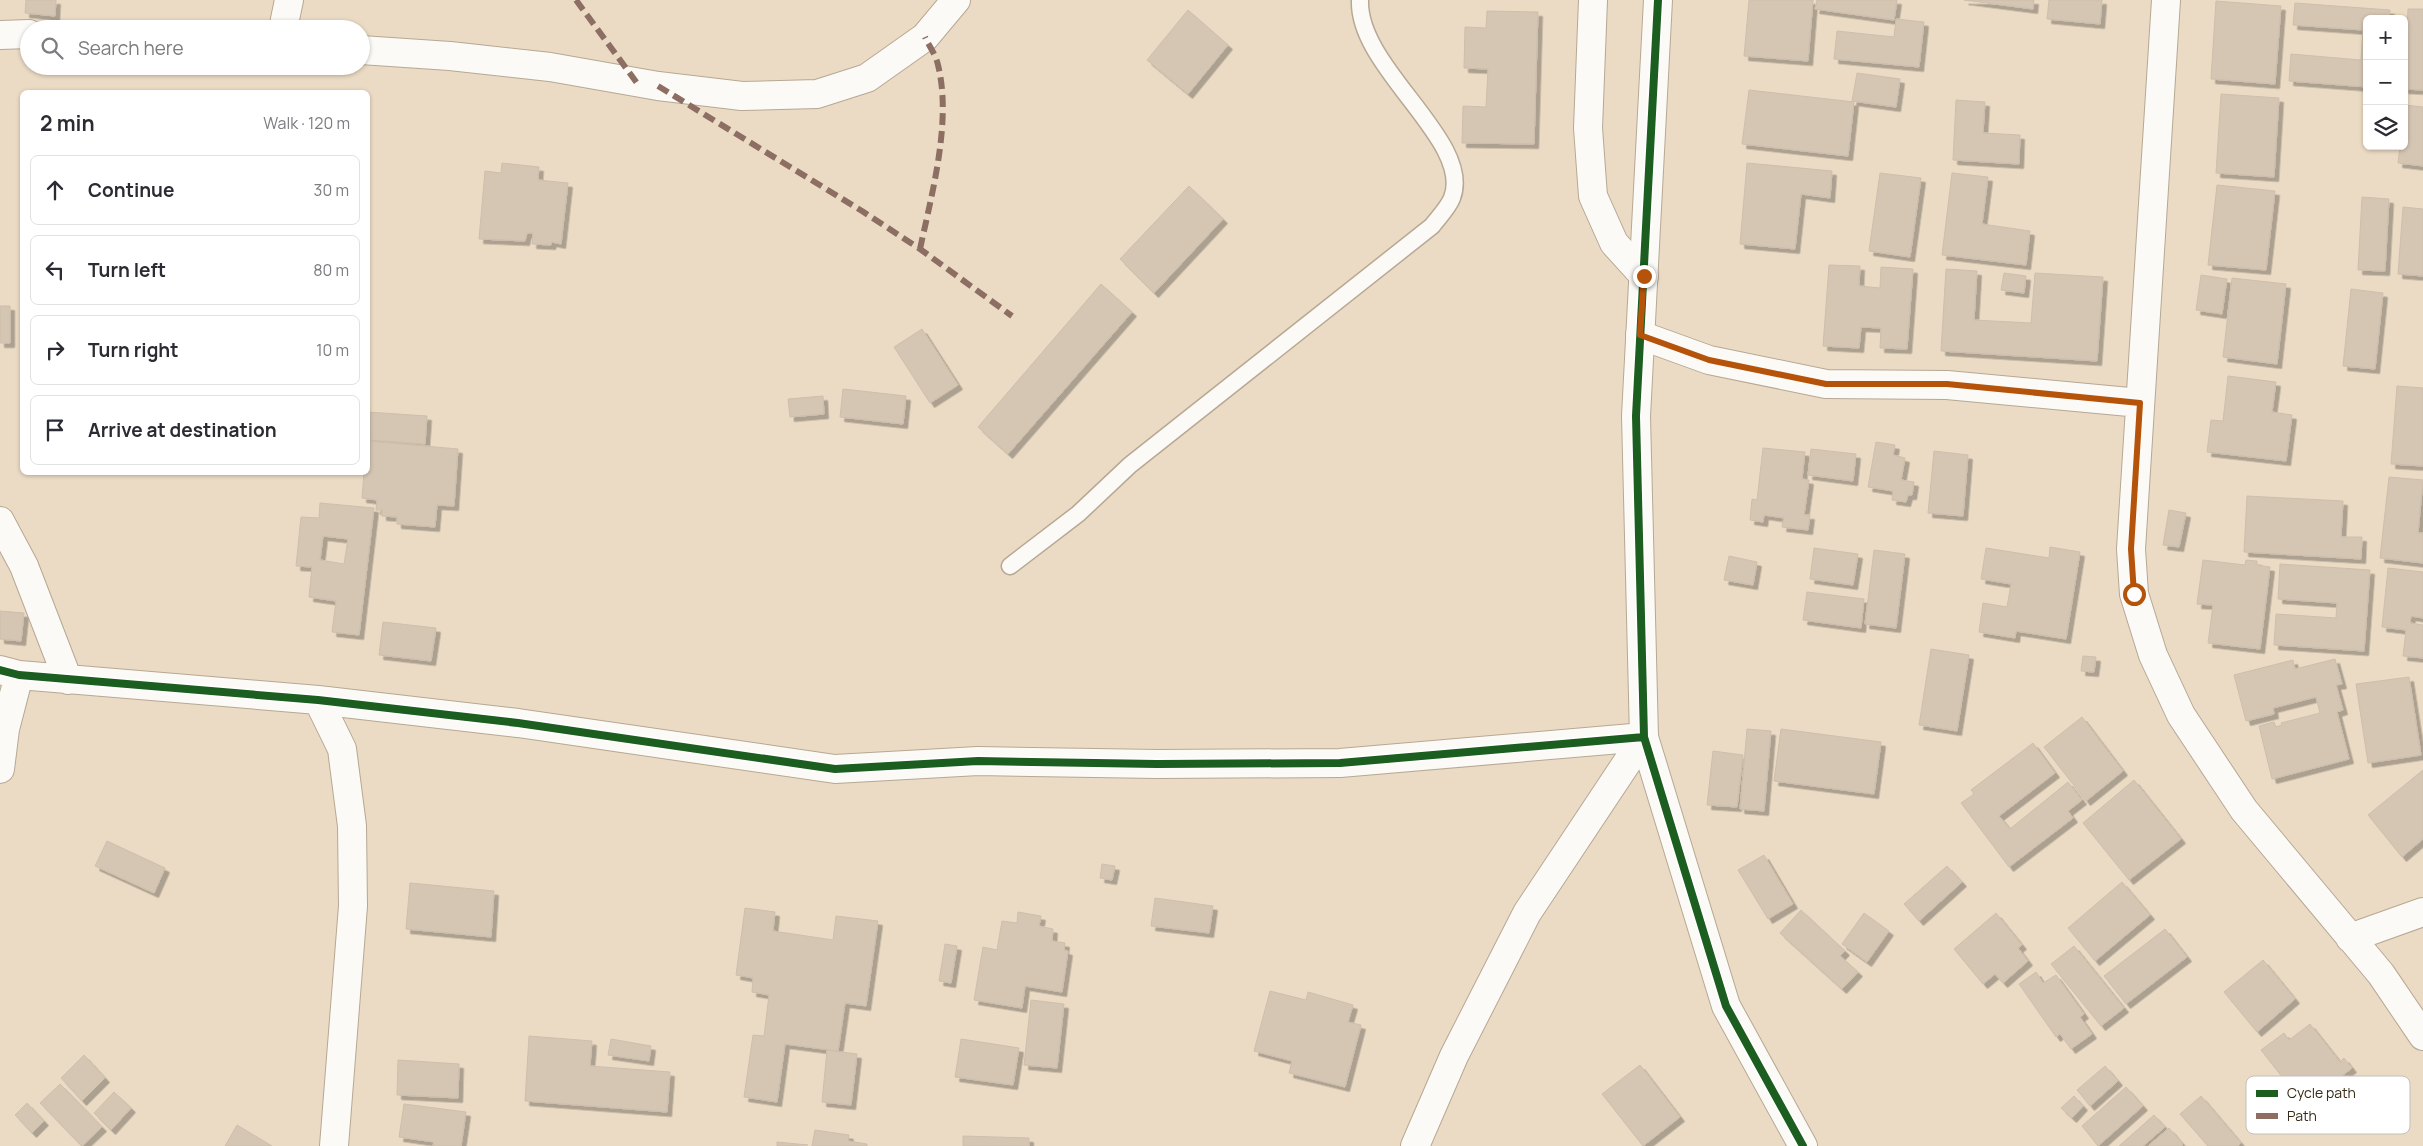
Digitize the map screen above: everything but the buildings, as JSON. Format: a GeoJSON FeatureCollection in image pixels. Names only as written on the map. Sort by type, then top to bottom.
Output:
{"type":"FeatureCollection","features":[{"type":"Feature","properties":{"kind":"street"},"geometry":{"type":"LineString","coordinates":[[285,20],[288,0]]}},
{"type":"Feature","properties":{"kind":"street"},"geometry":{"type":"LineString","coordinates":[[370,51],[450,56],[550,67],[658,86],[742,96],[817,94],[866,78],[925,37],[956,0]]}},
{"type":"Feature","properties":{"kind":"street"},"geometry":{"type":"LineString","coordinates":[[1593,0],[1588,128],[1592,196],[1614,243],[1644,276]]}},
{"type":"Feature","properties":{"kind":"street"},"geometry":{"type":"LineString","coordinates":[[1658,0],[1636,416],[1644,737],[1726,1006],[1802,1146]]}},
{"type":"Feature","properties":{"kind":"street"},"geometry":{"type":"LineString","coordinates":[[2166,0],[2131,549],[2134,594],[2154,655],[2181,715],[2244,810],[2381,974],[2423,1036]]}},
{"type":"Feature","properties":{"kind":"street"},"geometry":{"type":"LineString","coordinates":[[0,35],[20,34]]}},
{"type":"Feature","properties":{"kind":"street"},"geometry":{"type":"LineString","coordinates":[[1640,335],[1709,360],[1826,384],[1947,384],[2140,403]]}},
{"type":"Feature","properties":{"kind":"street"},"geometry":{"type":"LineString","coordinates":[[0,521],[24,566],[68,680]]}},
{"type":"Feature","properties":{"kind":"street"},"geometry":{"type":"LineString","coordinates":[[0,769],[10,673],[68,680],[318,700],[518,723],[835,769],[978,761],[1156,764],[1340,762],[1644,737]]}},
{"type":"Feature","properties":{"kind":"street"},"geometry":{"type":"LineString","coordinates":[[318,700],[342,749],[352,826],[353,906],[334,1146]]}},
{"type":"Feature","properties":{"kind":"street"},"geometry":{"type":"LineString","coordinates":[[1415,1146],[1454,1056],[1527,913],[1644,737]]}},
{"type":"Feature","properties":{"kind":"street"},"geometry":{"type":"LineString","coordinates":[[2350,938],[2423,912]]}},
{"type":"Feature","properties":{"kind":"lane"},"geometry":{"type":"LineString","coordinates":[[1010,566],[1078,514],[1130,465],[1432,226],[1452,198],[1454,175],[1447,151],[1390,75],[1367,32],[1360,0]]}},
{"type":"Feature","properties":{"kind":"marked path"},"geometry":{"type":"LineString","coordinates":[[576,0],[637,83]]}},
{"type":"Feature","properties":{"kind":"marked path"},"geometry":{"type":"LineString","coordinates":[[920,249],[939,157],[943,110],[942,87],[938,65],[925,37]]}},
{"type":"Feature","properties":{"kind":"marked path"},"geometry":{"type":"LineString","coordinates":[[658,86],[862,211],[920,249],[1012,316]]}},
{"type":"Feature","properties":{"kind":"cycle path"},"geometry":{"type":"LineString","coordinates":[[1658,0],[1636,416],[1644,737],[1726,1006],[1803,1146]]}},
{"type":"Feature","properties":{"kind":"cycle path"},"geometry":{"type":"LineString","coordinates":[[0,670],[19,675],[318,700],[518,723],[835,769],[978,761],[1157,764],[1340,763],[1644,737]]}},
{"type":"Feature","properties":{"kind":"route"},"geometry":{"type":"LineString","coordinates":[[1644,276],[1640,335],[1709,360],[1826,384],[1947,384],[2140,403],[2131,549],[2134,594]]}}]}
